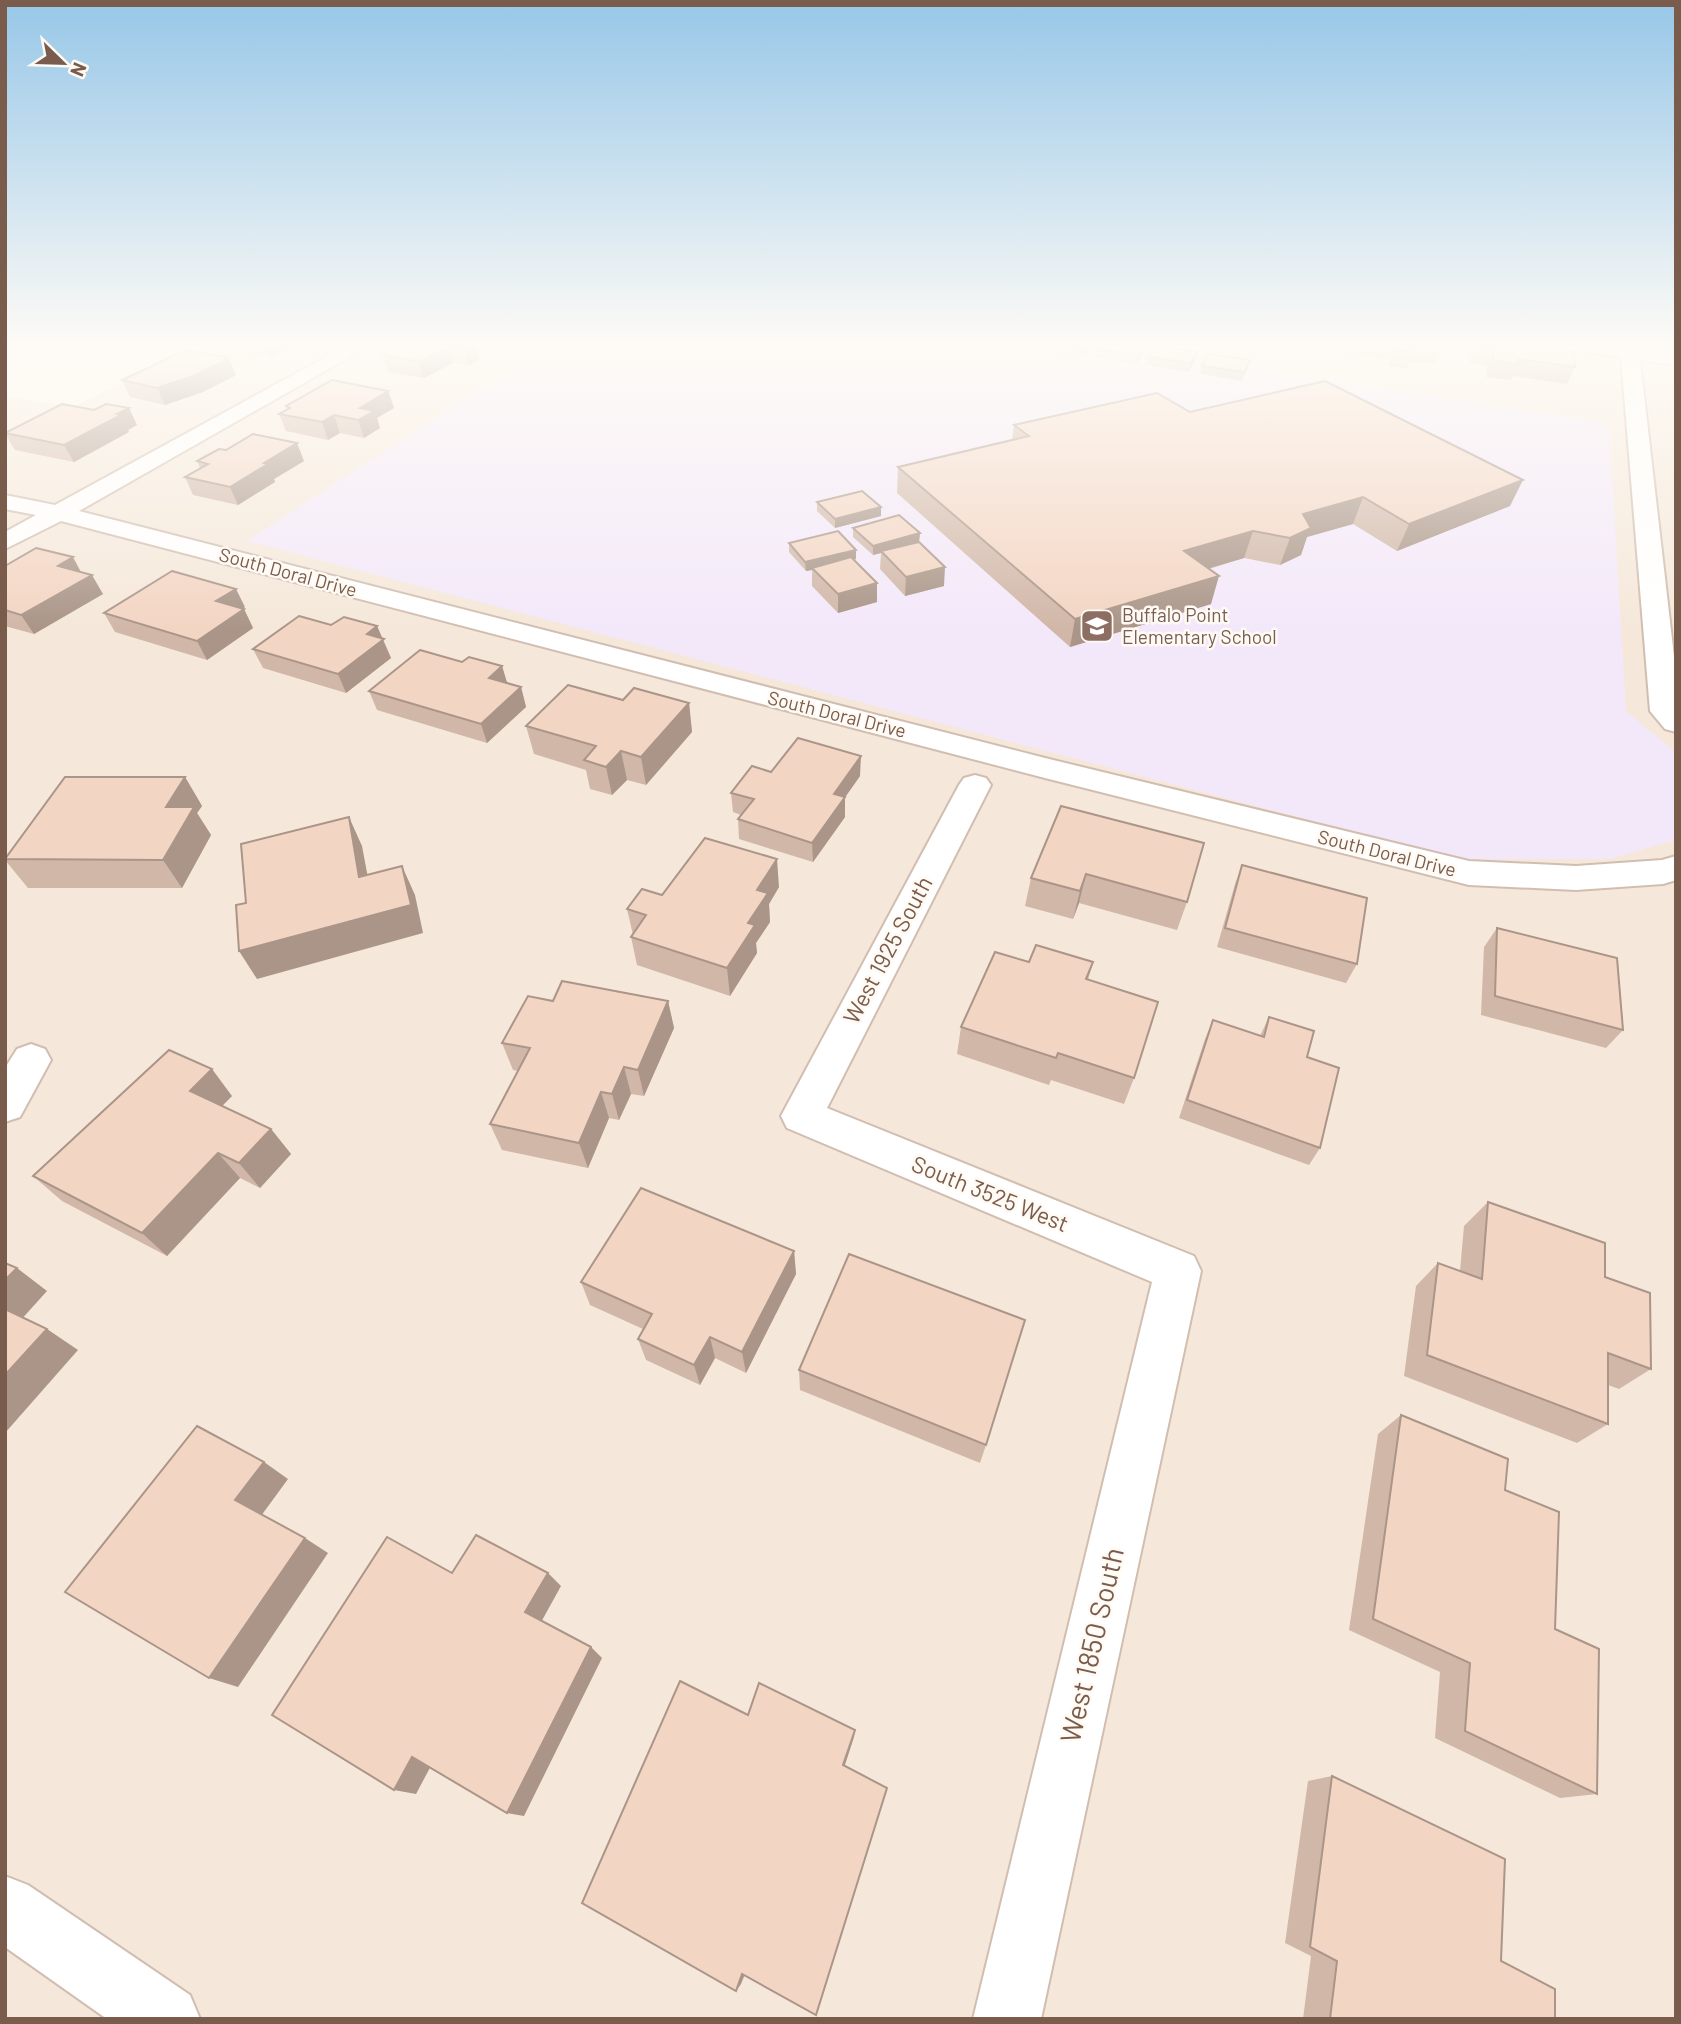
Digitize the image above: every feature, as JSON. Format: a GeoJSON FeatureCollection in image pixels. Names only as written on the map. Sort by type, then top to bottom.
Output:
{"type":"FeatureCollection","features":[{"type":"Feature","properties":{"kind":"street"},"geometry":{"type":"LineString","coordinates":[[5,542],[190,440]]}},
{"type":"Feature","properties":{"kind":"street"},"geometry":{"type":"LineString","coordinates":[[1644,440],[1655,511],[1665,711],[1676,723]]}},
{"type":"Feature","properties":{"kind":"street","name":"South Doral Drive"},"geometry":{"type":"LineString","coordinates":[[5,502],[60,513],[1045,768],[1469,873],[1576,878],[1663,872],[1676,868]]}},
{"type":"Feature","properties":{"kind":"street","name":"West 1925 South"},"geometry":{"type":"LineString","coordinates":[[802,1116],[975,785]]}},
{"type":"Feature","properties":{"kind":"street"},"geometry":{"type":"LineString","coordinates":[[5,1105],[30,1060]]}},
{"type":"Feature","properties":{"kind":"street","name":"South 3525 West"},"geometry":{"type":"LineString","coordinates":[[802,1116],[1178,1271]]}},
{"type":"Feature","properties":{"kind":"street","name":"West 1850 South"},"geometry":{"type":"LineString","coordinates":[[1007,2019],[1178,1271]]}},
{"type":"Feature","properties":{"kind":"street"},"geometry":{"type":"LineString","coordinates":[[5,1908],[166,2019]]}},
{"type":"Feature","properties":{"kind":"shaded area"},"geometry":{"type":"Polygon","coordinates":[[[5,440],[1676,440],[1676,2019],[5,2019],[5,440]]]}},
{"type":"Feature","properties":{"kind":"shaded area","name":"Buffalo Point Elementary School"},"geometry":{"type":"Polygon","coordinates":[[[402,440],[1610,440],[1626,711],[1676,753],[1676,840],[1609,859],[1458,859],[247,541],[402,440]]]}},
{"type":"Feature","properties":{"kind":"building"},"geometry":{"type":"Polygon","coordinates":[[[42,440],[73,440],[64,445],[42,440]]]}},
{"type":"Feature","properties":{"kind":"building"},"geometry":{"type":"Polygon","coordinates":[[[242,440],[297,443],[230,487],[185,477],[208,464],[197,461],[219,449],[226,450],[242,440]]]}},
{"type":"Feature","properties":{"kind":"building","name":"Buffalo Point Elementary School"},"geometry":{"type":"Polygon","coordinates":[[[1010,440],[1444,440],[1523,480],[1409,524],[1363,497],[1303,514],[1311,528],[1290,538],[1253,531],[1184,551],[1219,576],[1075,619],[898,467],[1010,440]]]}},
{"type":"Feature","properties":{"kind":"building"},"geometry":{"type":"Polygon","coordinates":[[[862,491],[881,507],[835,519],[817,502],[862,491]]]}},
{"type":"Feature","properties":{"kind":"building"},"geometry":{"type":"Polygon","coordinates":[[[899,515],[920,533],[873,546],[853,528],[899,515]]]}},
{"type":"Feature","properties":{"kind":"building"},"geometry":{"type":"Polygon","coordinates":[[[838,531],[856,550],[805,562],[789,543],[838,531]]]}},
{"type":"Feature","properties":{"kind":"building"},"geometry":{"type":"Polygon","coordinates":[[[919,542],[945,567],[906,577],[881,551],[919,542]]]}},
{"type":"Feature","properties":{"kind":"building"},"geometry":{"type":"Polygon","coordinates":[[[36,548],[73,557],[58,566],[92,575],[21,615],[5,610],[5,566],[36,548]]]}},
{"type":"Feature","properties":{"kind":"building"},"geometry":{"type":"Polygon","coordinates":[[[851,557],[877,583],[838,594],[812,568],[851,557]]]}},
{"type":"Feature","properties":{"kind":"building"},"geometry":{"type":"Polygon","coordinates":[[[172,571],[236,589],[216,601],[244,609],[197,641],[104,613],[172,571]]]}},
{"type":"Feature","properties":{"kind":"building"},"geometry":{"type":"Polygon","coordinates":[[[299,616],[331,625],[344,617],[377,626],[367,634],[384,639],[338,674],[253,649],[299,616]]]}},
{"type":"Feature","properties":{"kind":"building"},"geometry":{"type":"Polygon","coordinates":[[[420,650],[462,662],[469,657],[502,666],[489,678],[521,687],[481,724],[369,691],[420,650]]]}},
{"type":"Feature","properties":{"kind":"building"},"geometry":{"type":"Polygon","coordinates":[[[568,685],[623,700],[634,688],[689,703],[641,757],[621,751],[606,767],[584,760],[596,746],[526,726],[568,685]]]}},
{"type":"Feature","properties":{"kind":"building"},"geometry":{"type":"Polygon","coordinates":[[[798,738],[861,756],[834,794],[845,797],[812,843],[738,819],[754,799],[731,793],[752,766],[771,772],[798,738]]]}},
{"type":"Feature","properties":{"kind":"building"},"geometry":{"type":"Polygon","coordinates":[[[65,777],[185,777],[166,807],[194,807],[163,860],[5,859],[65,777]]]}},
{"type":"Feature","properties":{"kind":"building"},"geometry":{"type":"Polygon","coordinates":[[[1061,806],[1204,843],[1187,902],[1086,874],[1080,891],[1031,878],[1061,806]]]}},
{"type":"Feature","properties":{"kind":"building"},"geometry":{"type":"Polygon","coordinates":[[[349,817],[359,877],[402,866],[411,905],[239,951],[236,905],[246,903],[241,844],[349,817]]]}},
{"type":"Feature","properties":{"kind":"building"},"geometry":{"type":"Polygon","coordinates":[[[705,838],[777,859],[757,890],[768,893],[748,923],[755,925],[727,968],[631,937],[646,915],[627,909],[642,889],[662,895],[705,838]]]}},
{"type":"Feature","properties":{"kind":"building"},"geometry":{"type":"Polygon","coordinates":[[[1242,865],[1367,898],[1357,964],[1225,928],[1242,865]]]}},
{"type":"Feature","properties":{"kind":"building"},"geometry":{"type":"Polygon","coordinates":[[[1497,928],[1617,958],[1623,1030],[1495,996],[1497,928]]]}},
{"type":"Feature","properties":{"kind":"building"},"geometry":{"type":"Polygon","coordinates":[[[1036,945],[1093,962],[1086,979],[1158,1002],[1134,1078],[1058,1053],[1056,1058],[961,1027],[995,952],[1029,962],[1036,945]]]}},
{"type":"Feature","properties":{"kind":"building"},"geometry":{"type":"Polygon","coordinates":[[[562,981],[668,1001],[638,1070],[624,1067],[612,1094],[601,1092],[579,1143],[490,1124],[530,1048],[502,1043],[528,996],[553,1001],[562,981]]]}},
{"type":"Feature","properties":{"kind":"building"},"geometry":{"type":"Polygon","coordinates":[[[1269,1017],[1314,1031],[1307,1057],[1339,1068],[1320,1148],[1187,1100],[1213,1020],[1264,1037],[1269,1017]]]}},
{"type":"Feature","properties":{"kind":"building"},"geometry":{"type":"Polygon","coordinates":[[[169,1050],[212,1069],[190,1091],[271,1129],[239,1163],[218,1153],[142,1233],[33,1176],[169,1050]]]}},
{"type":"Feature","properties":{"kind":"building"},"geometry":{"type":"Polygon","coordinates":[[[641,1188],[794,1251],[742,1352],[710,1337],[694,1365],[638,1339],[652,1314],[581,1282],[641,1188]]]}},
{"type":"Feature","properties":{"kind":"building"},"geometry":{"type":"Polygon","coordinates":[[[1488,1202],[1605,1243],[1605,1277],[1650,1293],[1651,1369],[1608,1353],[1608,1424],[1427,1355],[1438,1263],[1482,1279],[1488,1202]]]}},
{"type":"Feature","properties":{"kind":"building"},"geometry":{"type":"Polygon","coordinates":[[[849,1254],[1025,1320],[986,1445],[799,1370],[849,1254]]]}},
{"type":"Feature","properties":{"kind":"building"},"geometry":{"type":"Polygon","coordinates":[[[5,1263],[17,1268],[5,1280],[5,1263]]]}},
{"type":"Feature","properties":{"kind":"building"},"geometry":{"type":"Polygon","coordinates":[[[5,1309],[47,1329],[5,1375],[5,1309]]]}},
{"type":"Feature","properties":{"kind":"building"},"geometry":{"type":"Polygon","coordinates":[[[1401,1415],[1508,1459],[1505,1490],[1559,1512],[1555,1629],[1599,1649],[1597,1794],[1465,1731],[1470,1663],[1373,1619],[1401,1415]]]}},
{"type":"Feature","properties":{"kind":"building"},"geometry":{"type":"Polygon","coordinates":[[[197,1426],[264,1462],[235,1500],[305,1538],[209,1678],[65,1592],[197,1426]]]}},
{"type":"Feature","properties":{"kind":"building"},"geometry":{"type":"Polygon","coordinates":[[[476,1535],[548,1573],[525,1612],[591,1647],[507,1813],[412,1757],[394,1790],[272,1715],[387,1537],[452,1573],[476,1535]]]}},
{"type":"Feature","properties":{"kind":"building"},"geometry":{"type":"Polygon","coordinates":[[[680,1681],[748,1715],[759,1683],[855,1730],[843,1765],[887,1788],[816,2015],[742,1974],[736,1991],[582,1903],[680,1681]]]}},
{"type":"Feature","properties":{"kind":"building"},"geometry":{"type":"Polygon","coordinates":[[[1332,1776],[1505,1859],[1501,1961],[1555,1989],[1555,2019],[1330,2019],[1337,1961],[1310,1947],[1332,1776]]]}},
{"type":"Feature","properties":{"kind":"place","name":"Buffalo Point Elementary School"},"geometry":{"type":"Point","coordinates":[1097,626]}}]}
